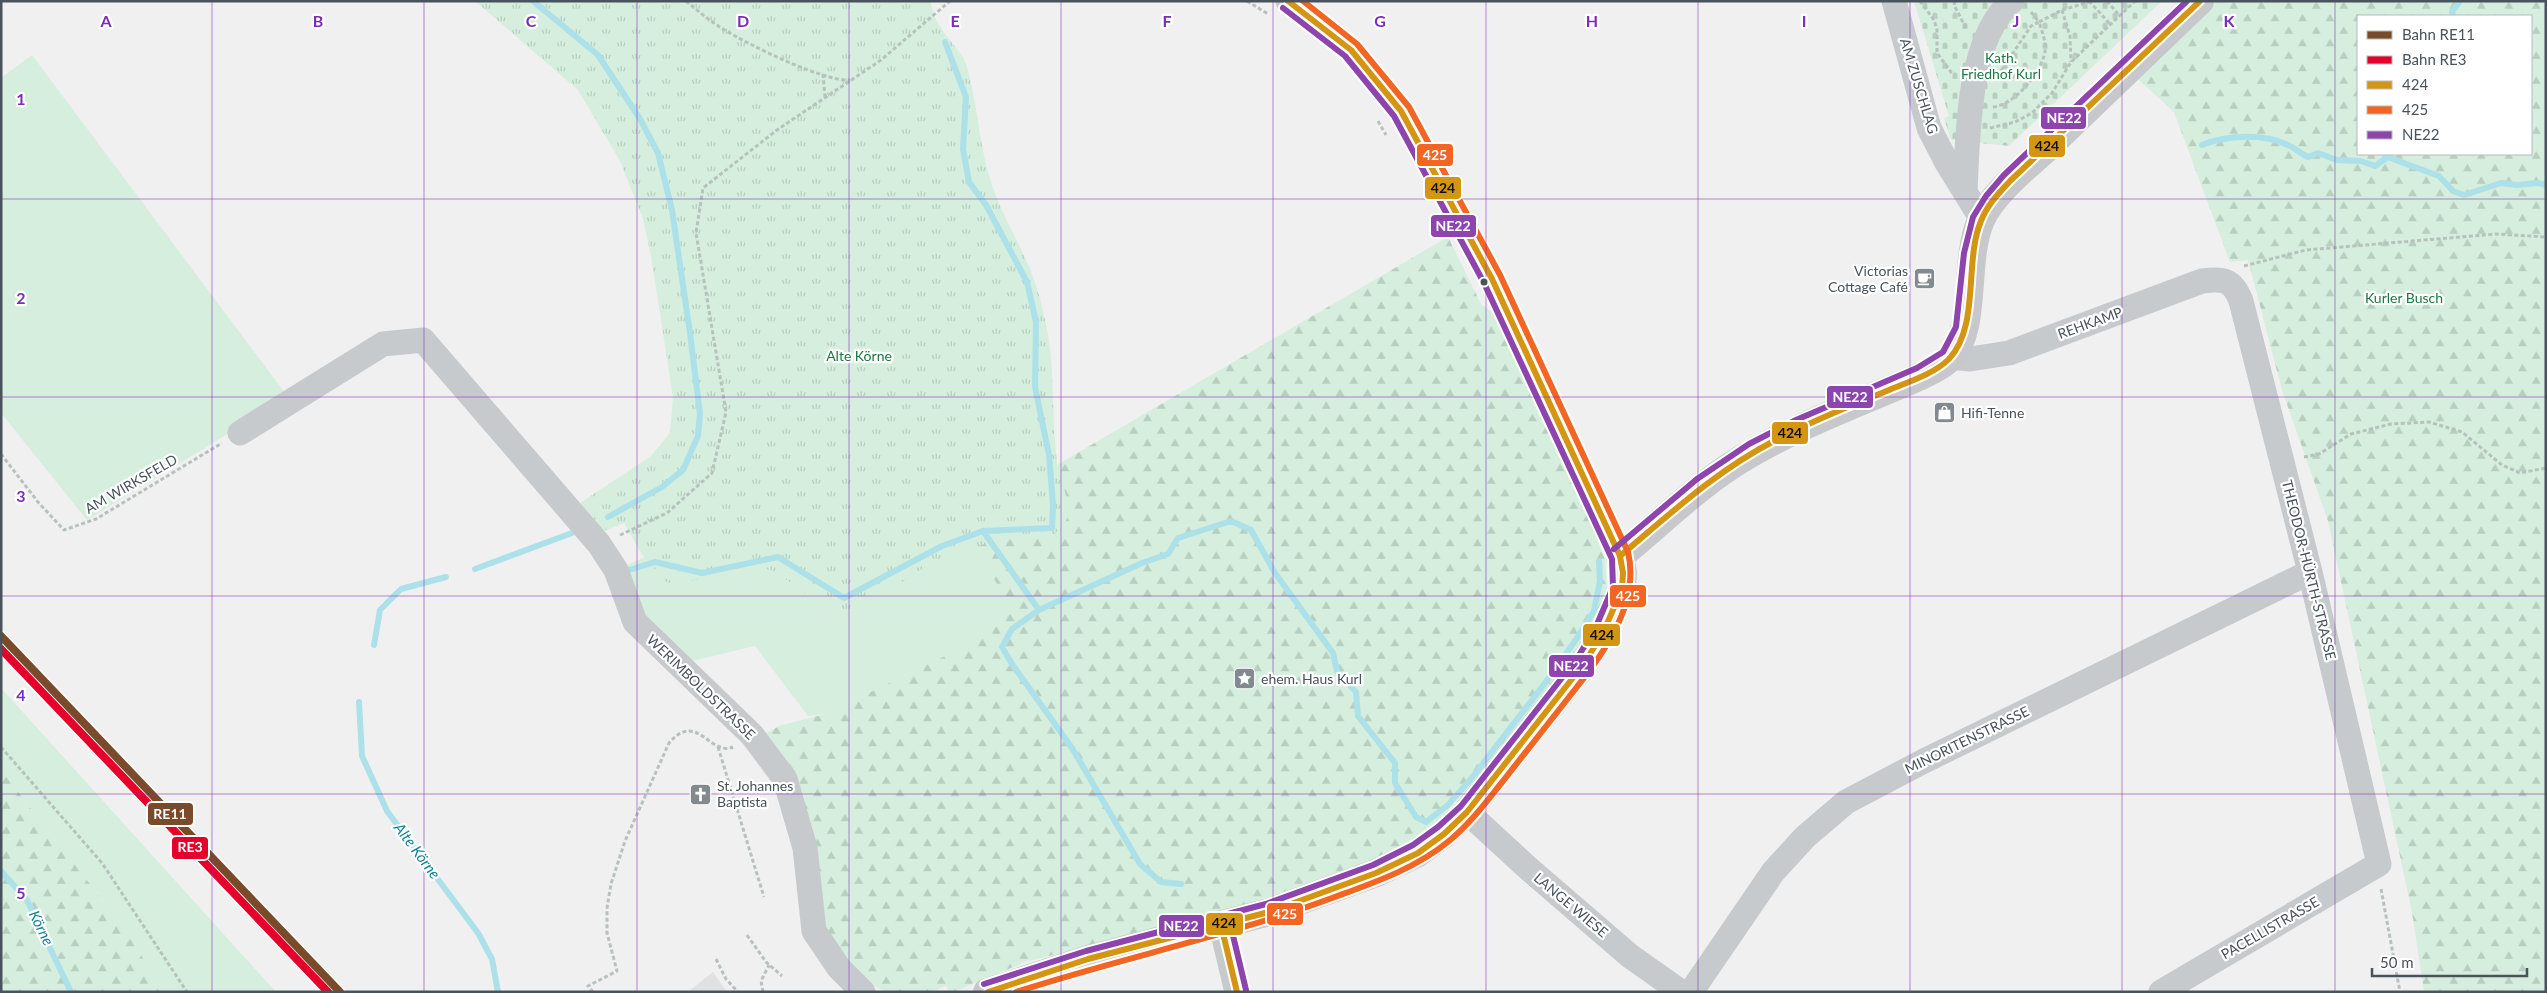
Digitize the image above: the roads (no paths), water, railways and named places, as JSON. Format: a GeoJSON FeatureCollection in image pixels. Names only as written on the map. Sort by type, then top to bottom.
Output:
{"type":"FeatureCollection","features":[{"type":"Feature","properties":{"kind":"main road"},"geometry":{"type":"LineString","coordinates":[[987,992],[1088,959],[1269,912],[1376,873],[1418,853],[1444,834],[1467,812],[1559,698],[1604,633],[1622,589],[1623,573],[1620,556],[1693,494],[1732,465],[1806,426],[1921,376],[1937,368],[1950,357],[1965,327],[1971,257],[1981,218],[1991,204],[2038,156],[2200,1]]}},
{"type":"Feature","properties":{"kind":"street","name":"AM ZUSCHLAG"},"geometry":{"type":"LineString","coordinates":[[1894,1],[1929,128],[1946,164],[1981,218]]}},
{"type":"Feature","properties":{"kind":"street"},"geometry":{"type":"LineString","coordinates":[[1965,191],[1972,105],[1981,51],[2004,9],[2021,5]]}},
{"type":"Feature","properties":{"kind":"street"},"geometry":{"type":"LineString","coordinates":[[1279,9],[1351,50],[1401,111],[1463,222],[1492,279],[1620,556]]}},
{"type":"Feature","properties":{"kind":"street","name":"REHKAMP"},"geometry":{"type":"LineString","coordinates":[[1950,357],[1970,359],[2009,353],[2202,282],[2215,280],[2227,282]]}},
{"type":"Feature","properties":{"kind":"street","name":"THEODOR-HÜRTH-STRASSE"},"geometry":{"type":"LineString","coordinates":[[2227,282],[2236,289],[2241,301],[2310,572],[2379,864]]}},
{"type":"Feature","properties":{"kind":"street","name":"WERIMBOLDSTRASSE"},"geometry":{"type":"LineString","coordinates":[[240,433],[383,344],[423,340],[599,544],[616,570],[635,622],[752,735],[786,779],[805,848],[814,931],[839,968],[864,992]]}},
{"type":"Feature","properties":{"kind":"street","name":"MINORITENSTRASSE"},"geometry":{"type":"LineString","coordinates":[[1691,992],[1773,872],[1804,837],[1846,802],[1924,761],[2310,572]]}},
{"type":"Feature","properties":{"kind":"street","name":"LANGE WIESE"},"geometry":{"type":"LineString","coordinates":[[1467,812],[1529,870],[1623,950],[1681,992]]}},
{"type":"Feature","properties":{"kind":"street","name":"PACELLISTRASSE"},"geometry":{"type":"LineString","coordinates":[[2161,992],[2379,864]]}},
{"type":"Feature","properties":{"kind":"street"},"geometry":{"type":"LineString","coordinates":[[1221,925],[1237,992]]}},
{"type":"Feature","properties":{"kind":"waterway","name":"Alte Körne"},"geometry":{"type":"LineString","coordinates":[[533,1],[598,55],[640,119],[658,153],[672,210],[690,333],[700,414],[698,436],[683,470],[662,487],[608,517]]}},
{"type":"Feature","properties":{"kind":"waterway"},"geometry":{"type":"LineString","coordinates":[[2453,15],[2452,12],[2460,1]]}},
{"type":"Feature","properties":{"kind":"waterway"},"geometry":{"type":"LineString","coordinates":[[629,570],[655,562],[702,573],[778,557],[844,598],[942,546],[983,531],[1052,528],[1053,504],[1049,455],[1035,387],[1036,322],[1027,282],[986,205],[969,182],[963,149],[966,97],[945,42]]}},
{"type":"Feature","properties":{"kind":"waterway"},"geometry":{"type":"LineString","coordinates":[[2202,145],[2233,137],[2257,137],[2278,141],[2291,146],[2308,157],[2318,153],[2337,160],[2361,161],[2375,166],[2385,159],[2386,155]]}},
{"type":"Feature","properties":{"kind":"waterway"},"geometry":{"type":"LineString","coordinates":[[2385,156],[2439,176],[2453,191],[2464,195],[2501,183],[2517,185],[2538,183],[2546,185]]}},
{"type":"Feature","properties":{"kind":"waterway"},"geometry":{"type":"LineString","coordinates":[[1181,884],[1161,882],[1140,864],[1072,748],[1002,647],[1012,629],[1039,610],[1142,563],[1168,554],[1178,538],[1231,521],[1251,530],[1275,573],[1333,653],[1337,671],[1356,692],[1358,716],[1395,763],[1395,783],[1416,817],[1426,822],[1448,805],[1471,779],[1552,674],[1577,638],[1594,611],[1600,581],[1599,561]]}},
{"type":"Feature","properties":{"kind":"waterway"},"geometry":{"type":"LineString","coordinates":[[983,531],[1039,610]]}},
{"type":"Feature","properties":{"kind":"waterway","name":"Alte Körne"},"geometry":{"type":"LineString","coordinates":[[475,569],[572,533]]}},
{"type":"Feature","properties":{"kind":"waterway","name":"Alte Körne"},"geometry":{"type":"LineString","coordinates":[[374,645],[380,610],[401,589],[446,577]]}},
{"type":"Feature","properties":{"kind":"waterway","name":"Alte Körne"},"geometry":{"type":"LineString","coordinates":[[359,702],[362,756],[387,811],[478,933],[492,959],[498,992]]}},
{"type":"Feature","properties":{"kind":"waterway","name":"Körne"},"geometry":{"type":"LineString","coordinates":[[1,871],[27,900],[71,992]]}},
{"type":"Feature","properties":{"kind":"rail line","name":"RE11"},"geometry":{"type":"LineString","coordinates":[[1,636],[340,992]]}},
{"type":"Feature","properties":{"kind":"rail line","name":"RE3"},"geometry":{"type":"LineString","coordinates":[[1,649],[328,992]]}},
{"type":"Feature","properties":{"kind":"place","name":"Victorias Cottage Café"},"geometry":{"type":"Point","coordinates":[1924,279]}},
{"type":"Feature","properties":{"kind":"place","name":"Hifi-Tenne"},"geometry":{"type":"Point","coordinates":[1945,413]}},
{"type":"Feature","properties":{"kind":"place","name":"ehem. Haus Kurl"},"geometry":{"type":"Point","coordinates":[1245,679]}},
{"type":"Feature","properties":{"kind":"place","name":"St. Johannes Baptista"},"geometry":{"type":"Point","coordinates":[701,794]}},
{"type":"Feature","properties":{"kind":"park label","name":"Kath. Friedhof Kurl"},"geometry":{"type":"Point","coordinates":[2001,66]}},
{"type":"Feature","properties":{"kind":"park label","name":"Kurler Busch"},"geometry":{"type":"Point","coordinates":[2404,298]}}]}
